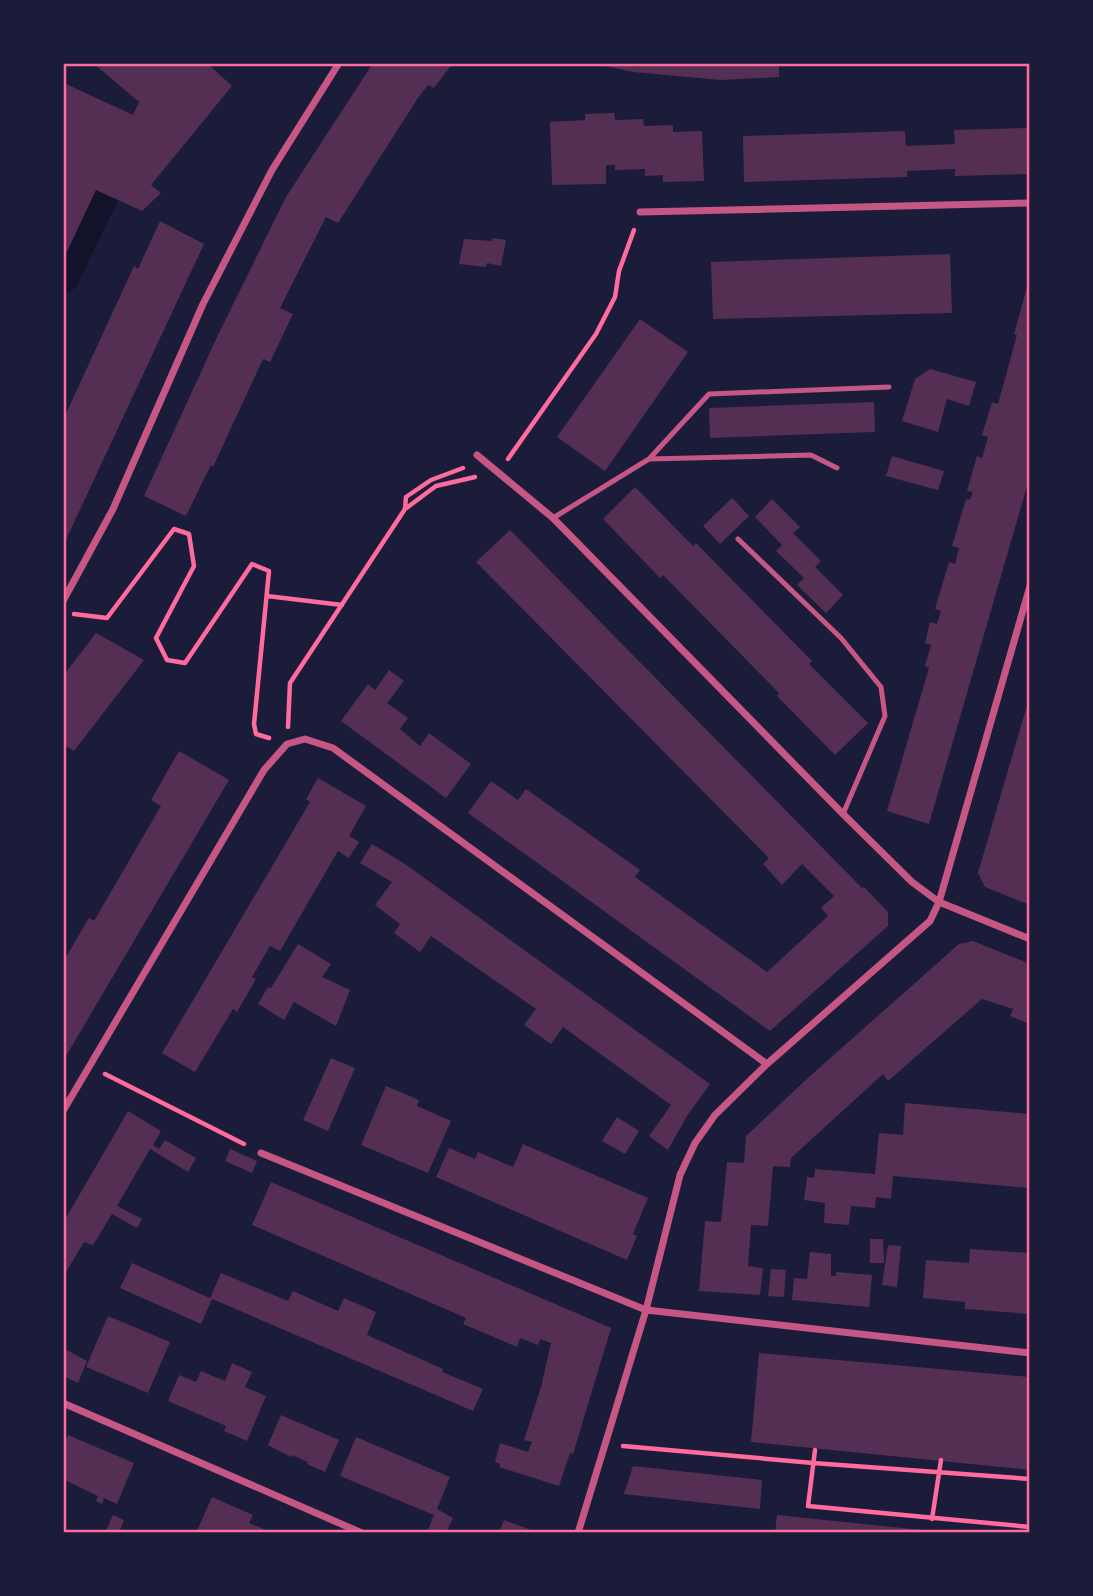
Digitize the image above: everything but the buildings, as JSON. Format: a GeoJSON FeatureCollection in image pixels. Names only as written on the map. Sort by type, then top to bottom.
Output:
{"type":"FeatureCollection","features":[{"type":"Feature","properties":{"kind":"street"},"geometry":{"type":"LineString","coordinates":[[63,601],[113,509],[202,304],[272,170],[339,63]]}},
{"type":"Feature","properties":{"kind":"street"},"geometry":{"type":"LineString","coordinates":[[640,212],[1030,203]]}},
{"type":"Feature","properties":{"kind":"street"},"geometry":{"type":"LineString","coordinates":[[481,458],[553,518],[912,882],[939,902],[1030,939]]}},
{"type":"Feature","properties":{"kind":"street"},"geometry":{"type":"LineString","coordinates":[[578,1533],[646,1310],[680,1175],[695,1143],[715,1115],[767,1065],[930,920],[939,902],[1030,586]]}},
{"type":"Feature","properties":{"kind":"street"},"geometry":{"type":"LineString","coordinates":[[63,1111],[264,770],[287,744],[305,739],[333,748],[767,1065]]}},
{"type":"Feature","properties":{"kind":"street"},"geometry":{"type":"LineString","coordinates":[[261,1153],[646,1310],[1030,1353]]}},
{"type":"Feature","properties":{"kind":"street"},"geometry":{"type":"LineString","coordinates":[[63,1403],[362,1533]]}},
{"type":"Feature","properties":{"kind":"lane"},"geometry":{"type":"LineString","coordinates":[[553,518],[649,459],[709,394],[889,387]]}},
{"type":"Feature","properties":{"kind":"lane"},"geometry":{"type":"LineString","coordinates":[[649,459],[811,455],[836,468]]}},
{"type":"Feature","properties":{"kind":"lane"},"geometry":{"type":"LineString","coordinates":[[738,539],[841,638],[881,687],[885,716],[843,814]]}},
{"type":"Feature","properties":{"kind":"path"},"geometry":{"type":"LineString","coordinates":[[63,612],[107,618],[174,529],[189,534],[194,566],[156,638],[167,660],[185,663],[252,564],[269,572],[254,724],[256,734],[287,744],[290,682],[405,509],[436,486],[499,472],[596,334],[615,297],[619,271],[640,212]]}},
{"type":"Feature","properties":{"kind":"path"},"geometry":{"type":"LineString","coordinates":[[405,509],[406,497],[431,480],[481,458]]}},
{"type":"Feature","properties":{"kind":"path"},"geometry":{"type":"LineString","coordinates":[[267,596],[342,605]]}},
{"type":"Feature","properties":{"kind":"path"},"geometry":{"type":"LineString","coordinates":[[90,1067],[261,1153]]}},
{"type":"Feature","properties":{"kind":"path"},"geometry":{"type":"LineString","coordinates":[[606,1444],[1030,1479]]}},
{"type":"Feature","properties":{"kind":"path"},"geometry":{"type":"LineString","coordinates":[[815,1450],[808,1506],[1030,1527]]}},
{"type":"Feature","properties":{"kind":"path"},"geometry":{"type":"LineString","coordinates":[[932,1519],[941,1460]]}},
{"type":"Feature","properties":{"kind":"waterway"},"geometry":{"type":"LineString","coordinates":[[63,277],[103,195]]}}]}
